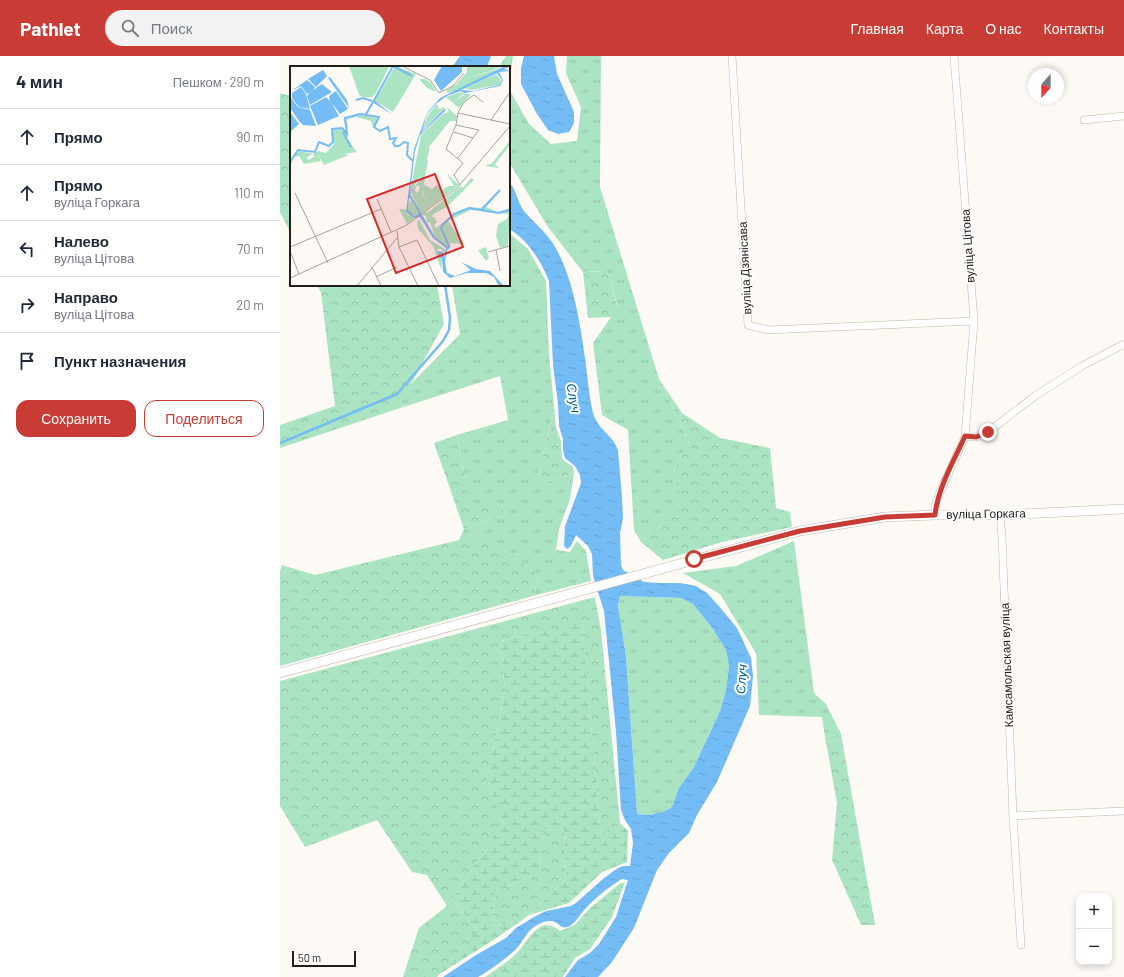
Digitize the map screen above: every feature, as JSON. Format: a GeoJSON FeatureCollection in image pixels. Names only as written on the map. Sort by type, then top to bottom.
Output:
{"type":"FeatureCollection","features":[{"type":"Feature","properties":{"kind":"main road","name":"вуліца Горкага"},"geometry":{"type":"LineString","coordinates":[[280,673],[800,531],[885,517],[1000,515],[1124,509]]}},
{"type":"Feature","properties":{"kind":"street","name":"вуліца Дзянісава"},"geometry":{"type":"LineString","coordinates":[[732,56],[748,325],[768,330],[974,321]]}},
{"type":"Feature","properties":{"kind":"street","name":"вуліца Цітова"},"geometry":{"type":"LineString","coordinates":[[935,515],[936,502],[965,436],[974,321],[954,56]]}},
{"type":"Feature","properties":{"kind":"street"},"geometry":{"type":"LineString","coordinates":[[1084,120],[1124,116]]}},
{"type":"Feature","properties":{"kind":"street"},"geometry":{"type":"LineString","coordinates":[[965,436],[976,437],[988,432],[1035,396],[1075,370],[1124,344]]}},
{"type":"Feature","properties":{"kind":"street","name":"Камсамольская вуліца"},"geometry":{"type":"LineString","coordinates":[[1000,515],[1013,816],[1021,946]]}},
{"type":"Feature","properties":{"kind":"street"},"geometry":{"type":"LineString","coordinates":[[1013,816],[1124,811]]}},
{"type":"Feature","properties":{"kind":"green space"},"geometry":{"type":"Polygon","coordinates":[[[506,56],[513,56],[510,81],[510,66],[500,66],[506,56]]]}},
{"type":"Feature","properties":{"kind":"green space"},"geometry":{"type":"Polygon","coordinates":[[[567,56],[601,56],[600,187],[659,379],[689,442],[673,472],[685,507],[641,542],[634,530],[628,430],[602,415],[593,343],[618,307],[607,271],[583,272],[548,227],[510,164],[510,91],[529,124],[551,144],[577,141],[581,107],[566,73],[567,56]]]}},
{"type":"Feature","properties":{"kind":"green space"},"geometry":{"type":"Polygon","coordinates":[[[280,93],[290,96],[290,232],[280,212],[280,93]]]}},
{"type":"Feature","properties":{"kind":"green space"},"geometry":{"type":"Polygon","coordinates":[[[510,234],[528,249],[546,281],[549,355],[554,406],[539,473],[542,484],[574,473],[570,499],[559,529],[556,550],[570,552],[577,541],[586,551],[591,581],[533,596],[539,575],[492,540],[459,540],[464,529],[505,515],[502,505],[472,510],[457,435],[508,420],[500,376],[397,409],[410,385],[460,334],[452,286],[510,286],[510,234]]]}},
{"type":"Feature","properties":{"kind":"green space"},"geometry":{"type":"Polygon","coordinates":[[[607,271],[618,308],[612,317],[588,318],[583,272],[607,271]]]}},
{"type":"Feature","properties":{"kind":"green space"},"geometry":{"type":"Polygon","coordinates":[[[318,286],[437,286],[444,324],[397,409],[280,448],[280,425],[335,406],[321,293],[318,286]]]}},
{"type":"Feature","properties":{"kind":"green space"},"geometry":{"type":"Polygon","coordinates":[[[659,379],[682,413],[720,438],[770,448],[776,508],[790,512],[792,527],[722,542],[663,560],[641,542],[684,507],[673,472],[689,442],[659,379]]]}},
{"type":"Feature","properties":{"kind":"green space"},"geometry":{"type":"Polygon","coordinates":[[[554,406],[556,428],[561,441],[562,459],[573,467],[574,473],[542,484],[539,473],[554,406]]]}},
{"type":"Feature","properties":{"kind":"green space"},"geometry":{"type":"Polygon","coordinates":[[[457,435],[472,509],[502,505],[505,515],[464,529],[434,443],[457,435]]]}},
{"type":"Feature","properties":{"kind":"green space"},"geometry":{"type":"Polygon","coordinates":[[[459,540],[492,540],[539,575],[533,596],[280,666],[280,571],[282,565],[315,575],[459,540]]]}},
{"type":"Feature","properties":{"kind":"green space"},"geometry":{"type":"Polygon","coordinates":[[[794,541],[814,693],[826,704],[841,734],[825,737],[822,717],[759,715],[756,653],[720,594],[683,573],[736,566],[794,541]]]}},
{"type":"Feature","properties":{"kind":"green space"},"geometry":{"type":"Polygon","coordinates":[[[620,596],[681,598],[693,604],[713,629],[726,650],[729,666],[726,690],[720,711],[694,767],[679,788],[672,807],[665,811],[650,815],[637,814],[626,656],[618,606],[620,596]]]}},
{"type":"Feature","properties":{"kind":"green space"},"geometry":{"type":"Polygon","coordinates":[[[595,597],[601,630],[620,823],[601,836],[582,623],[500,641],[505,690],[487,779],[503,823],[452,899],[477,930],[437,977],[403,977],[419,928],[447,906],[427,875],[412,872],[377,820],[305,847],[280,806],[280,681],[595,597]]]}},
{"type":"Feature","properties":{"kind":"green space"},"geometry":{"type":"Polygon","coordinates":[[[582,622],[601,835],[620,823],[628,831],[627,862],[602,872],[569,903],[529,915],[566,879],[564,829],[543,830],[539,873],[495,891],[492,926],[521,921],[438,975],[477,930],[452,899],[503,823],[487,779],[505,690],[500,641],[582,622]]]}},
{"type":"Feature","properties":{"kind":"green space"},"geometry":{"type":"Polygon","coordinates":[[[841,734],[875,925],[861,925],[832,860],[837,803],[825,737],[841,734]]]}},
{"type":"Feature","properties":{"kind":"green space"},"geometry":{"type":"Polygon","coordinates":[[[564,828],[566,879],[521,921],[492,926],[495,891],[539,873],[543,830],[564,828]]]}},
{"type":"Feature","properties":{"kind":"green space"},"geometry":{"type":"Polygon","coordinates":[[[625,882],[612,917],[590,949],[575,958],[563,977],[485,977],[515,955],[534,931],[546,925],[552,926],[560,931],[575,925],[589,909],[619,884],[625,882]]]}},
{"type":"Feature","properties":{"kind":"water"},"geometry":{"type":"Polygon","coordinates":[[[460,56],[491,56],[487,66],[453,66],[460,56]]]}},
{"type":"Feature","properties":{"kind":"water"},"geometry":{"type":"Polygon","coordinates":[[[524,56],[554,56],[557,74],[574,112],[574,123],[569,132],[558,134],[548,130],[537,114],[521,84],[521,68],[524,56]]]}},
{"type":"Feature","properties":{"kind":"water","name":"Случ"},"geometry":{"type":"Polygon","coordinates":[[[510,183],[524,211],[552,242],[571,285],[582,335],[593,413],[598,424],[612,440],[618,450],[623,518],[620,533],[621,565],[623,570],[644,582],[680,583],[696,586],[707,593],[737,628],[751,658],[753,676],[750,706],[717,782],[697,815],[689,833],[669,853],[657,870],[634,928],[612,962],[598,977],[565,977],[578,960],[590,953],[599,944],[616,917],[628,880],[622,879],[603,892],[570,926],[562,927],[551,921],[536,925],[531,929],[514,951],[480,976],[443,977],[476,955],[506,938],[516,928],[534,917],[546,911],[571,906],[618,868],[630,866],[633,843],[631,829],[621,810],[616,732],[604,611],[593,576],[592,554],[588,546],[576,535],[571,546],[567,549],[564,546],[565,526],[581,483],[580,475],[575,466],[565,458],[563,439],[559,426],[553,365],[549,281],[533,252],[510,230],[510,183]],[[620,596],[618,606],[626,656],[637,814],[650,815],[665,811],[672,807],[679,788],[694,767],[720,711],[726,690],[729,666],[726,650],[713,629],[693,604],[681,598],[620,596]]]}},
{"type":"Feature","properties":{"kind":"waterway"},"geometry":{"type":"LineString","coordinates":[[280,443],[397,394],[443,341],[449,330],[450,317],[445,286]]}},
{"type":"Feature","properties":{"kind":"route"},"geometry":{"type":"LineString","coordinates":[[694,559],[800,531],[843,523],[885,517],[935,515],[936,502],[965,436],[976,437],[988,432]]}}]}
